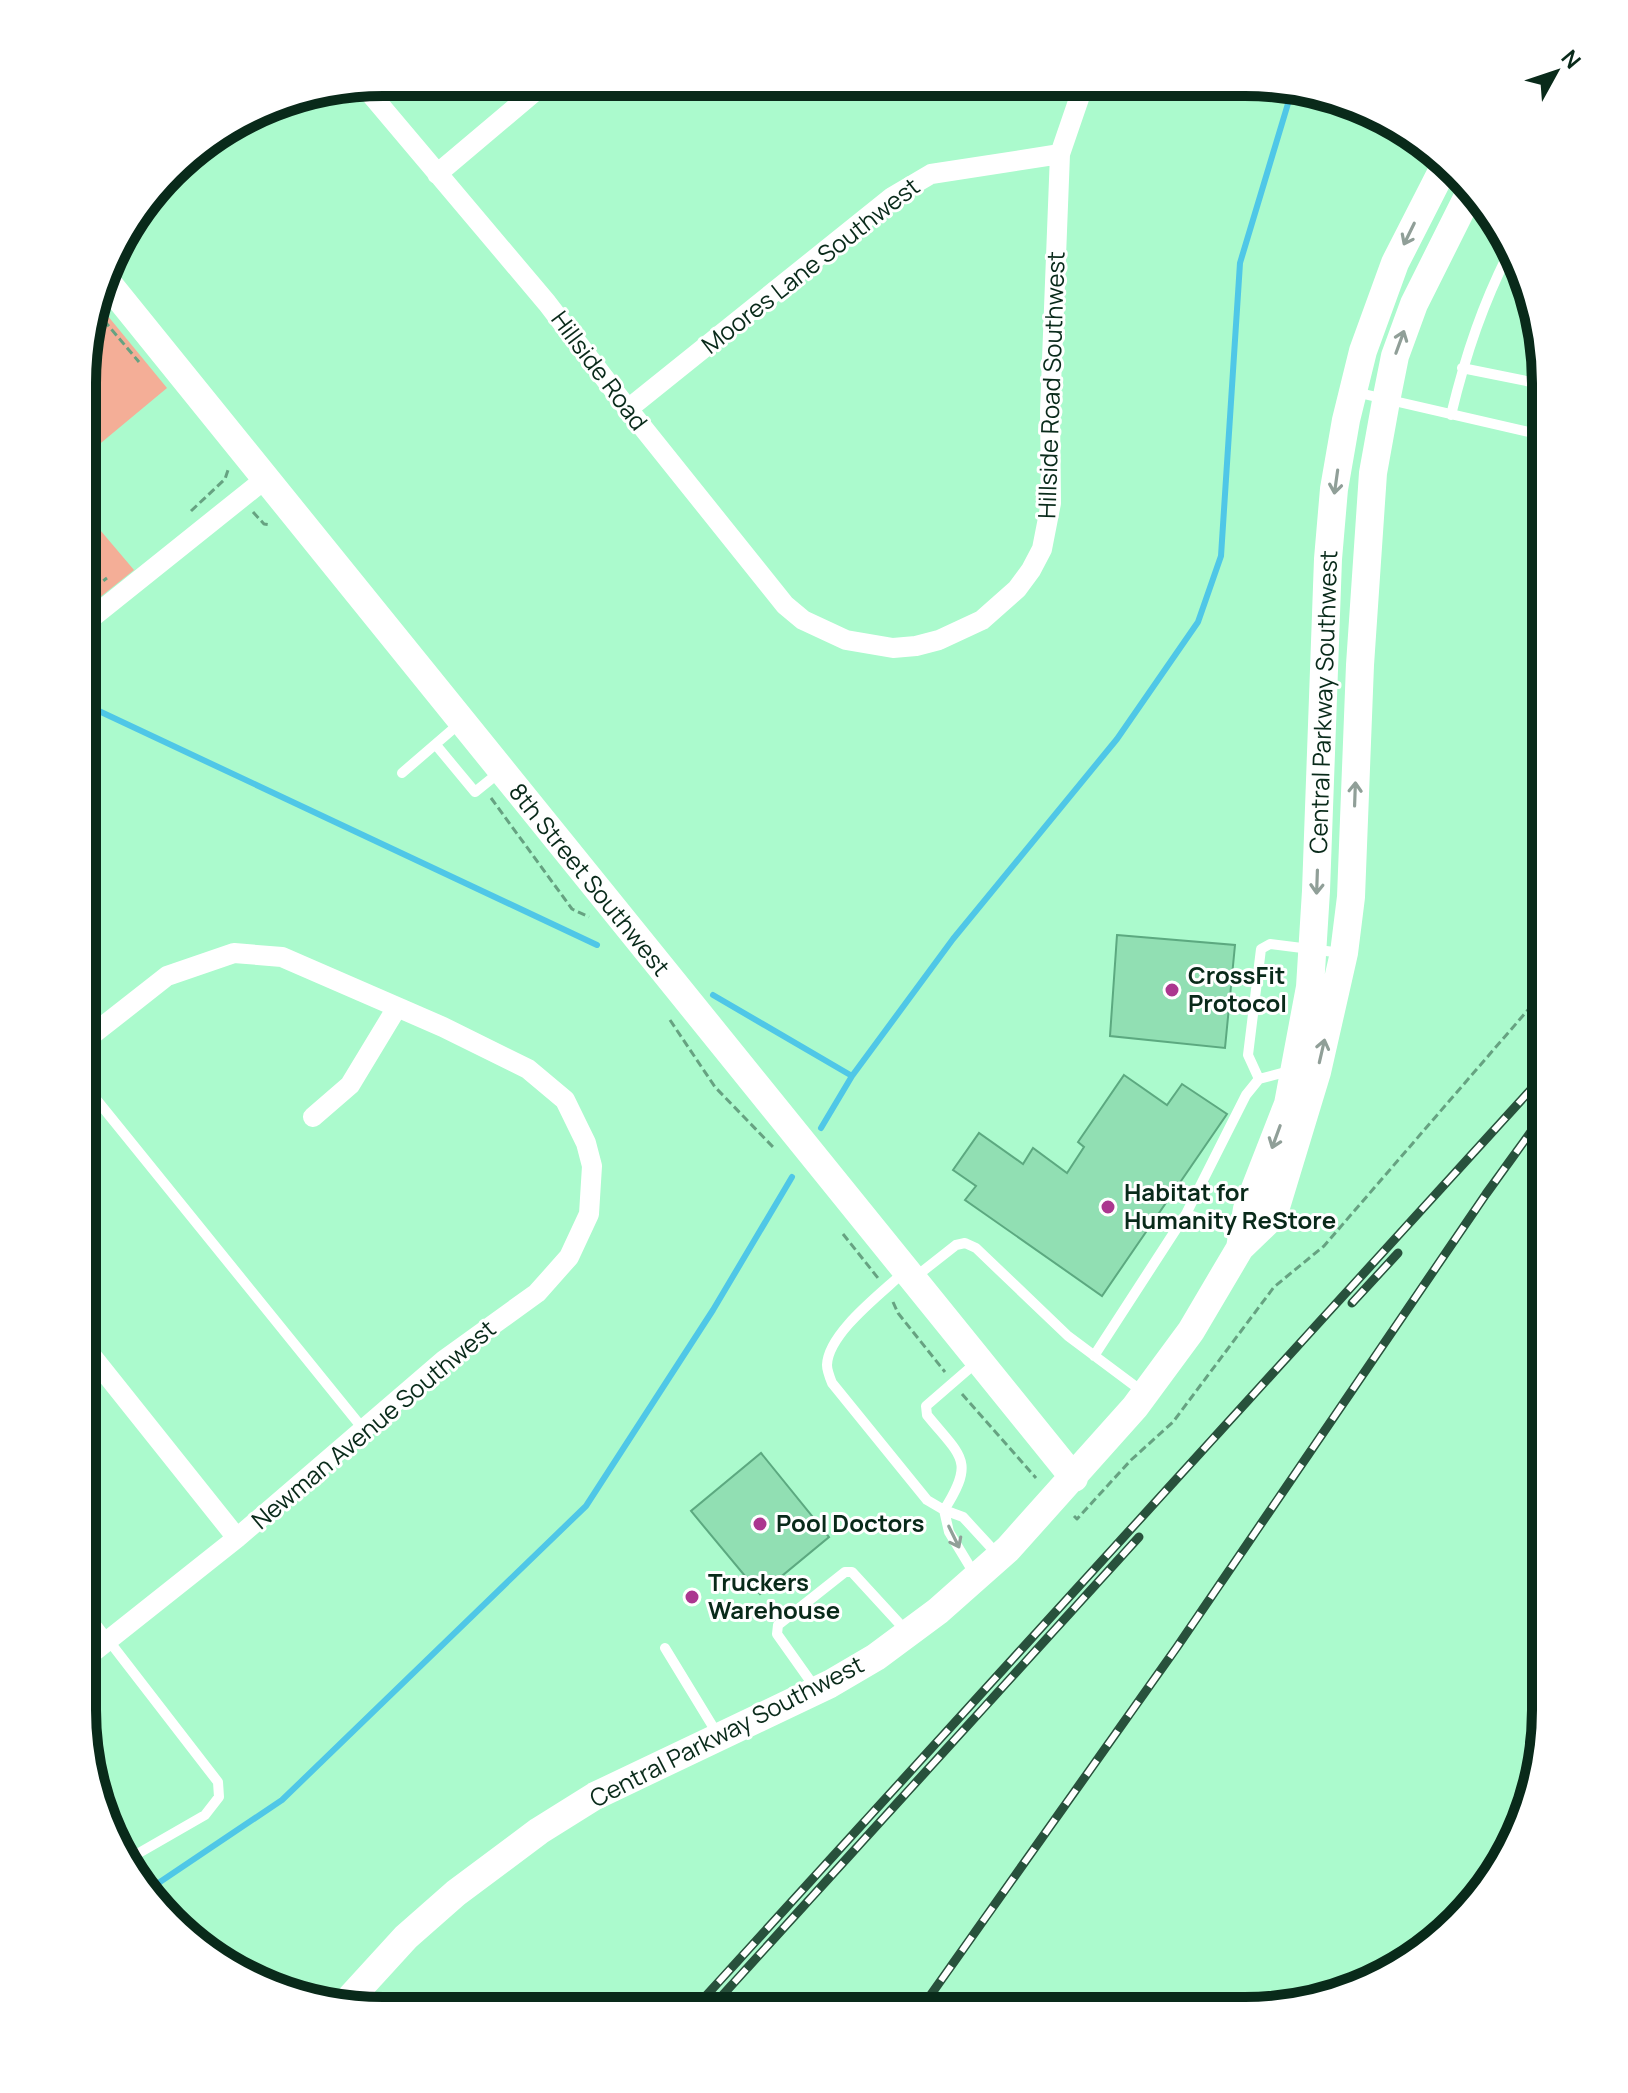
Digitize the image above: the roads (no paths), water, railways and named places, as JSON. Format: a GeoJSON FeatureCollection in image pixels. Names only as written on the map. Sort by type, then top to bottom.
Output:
{"type":"FeatureCollection","features":[{"type":"Feature","properties":{"kind":"street"},"geometry":{"type":"LineString","coordinates":[[437,174],[529,96]]}},
{"type":"Feature","properties":{"kind":"street","name":"Hillside Road Southwest"},"geometry":{"type":"LineString","coordinates":[[846,640],[893,648],[916,646],[961,632],[982,620],[1017,589],[1042,549],[1051,503],[1050,411],[1060,154],[1080,96]]}},
{"type":"Feature","properties":{"kind":"street","name":"Hillside Road"},"geometry":{"type":"LineString","coordinates":[[373,97],[547,303],[785,605],[803,620],[846,640]]}},
{"type":"Feature","properties":{"kind":"street","name":"Moores Lane Southwest"},"geometry":{"type":"LineString","coordinates":[[628,409],[892,197],[931,174],[1060,154]]}},
{"type":"Feature","properties":{"kind":"street","name":"Central Parkway Southwest"},"geometry":{"type":"LineString","coordinates":[[1240,1248],[1247,1209],[1288,1104],[1310,987],[1328,559],[1334,489],[1363,351],[1395,263],[1441,173]]}},
{"type":"Feature","properties":{"kind":"street","name":"Central Parkway Southwest"},"geometry":{"type":"LineString","coordinates":[[353,1995],[406,1937],[495,1862],[595,1796],[817,1690],[876,1657],[976,1577],[1074,1478],[1145,1393],[1191,1331],[1240,1248],[1267,1222],[1276,1207],[1317,1072],[1344,953],[1351,897],[1360,665],[1373,473],[1386,401],[1395,356],[1414,304],[1466,200]]}},
{"type":"Feature","properties":{"kind":"street","name":"8th Street Southwest"},"geometry":{"type":"LineString","coordinates":[[112,288],[462,722],[492,778],[786,1124],[833,1182],[901,1280],[978,1361],[1074,1478]]}},
{"type":"Feature","properties":{"kind":"street"},"geometry":{"type":"LineString","coordinates":[[96,614],[265,479]]}},
{"type":"Feature","properties":{"kind":"street","name":"Newman Avenue Southwest"},"geometry":{"type":"LineString","coordinates":[[96,1032],[167,976],[234,953],[282,957],[443,1027],[528,1069],[565,1100],[586,1143],[592,1166],[589,1214],[569,1257],[537,1293],[444,1360],[237,1538],[96,1650]]}},
{"type":"Feature","properties":{"kind":"street"},"geometry":{"type":"LineString","coordinates":[[313,1117],[350,1085],[396,1009]]}},
{"type":"Feature","properties":{"kind":"street"},"geometry":{"type":"LineString","coordinates":[[96,1361],[237,1538]]}},
{"type":"Feature","properties":{"kind":"lane"},"geometry":{"type":"LineString","coordinates":[[1451,415],[1462,368],[1487,296],[1504,261]]}},
{"type":"Feature","properties":{"kind":"lane"},"geometry":{"type":"LineString","coordinates":[[1462,368],[1532,382]]}},
{"type":"Feature","properties":{"kind":"lane"},"geometry":{"type":"LineString","coordinates":[[1353,392],[1532,433]]}},
{"type":"Feature","properties":{"kind":"lane"},"geometry":{"type":"LineString","coordinates":[[402,773],[462,722]]}},
{"type":"Feature","properties":{"kind":"lane"},"geometry":{"type":"LineString","coordinates":[[436,745],[475,792],[492,778]]}},
{"type":"Feature","properties":{"kind":"lane"},"geometry":{"type":"LineString","coordinates":[[1259,1079],[1248,1055],[1261,949],[1270,944],[1344,953]]}},
{"type":"Feature","properties":{"kind":"lane"},"geometry":{"type":"LineString","coordinates":[[1094,1356],[1186,1214],[1246,1095],[1259,1079],[1295,1070]]}},
{"type":"Feature","properties":{"kind":"lane"},"geometry":{"type":"LineString","coordinates":[[96,1099],[364,1430]]}},
{"type":"Feature","properties":{"kind":"lane"},"geometry":{"type":"LineString","coordinates":[[1186,1214],[1226,1227],[1240,1248]]}},
{"type":"Feature","properties":{"kind":"lane"},"geometry":{"type":"LineString","coordinates":[[999,1557],[963,1517],[927,1500],[832,1383],[827,1363],[835,1341],[850,1322],[901,1280],[956,1245],[965,1243],[976,1248],[1068,1336],[1145,1393]]}},
{"type":"Feature","properties":{"kind":"lane"},"geometry":{"type":"LineString","coordinates":[[976,1577],[949,1532],[944,1510],[963,1474],[962,1458],[927,1415],[926,1406],[978,1361]]}},
{"type":"Feature","properties":{"kind":"lane"},"geometry":{"type":"LineString","coordinates":[[817,1690],[777,1634],[778,1625],[845,1572],[852,1572],[908,1633]]}},
{"type":"Feature","properties":{"kind":"lane"},"geometry":{"type":"LineString","coordinates":[[96,1622],[218,1782],[219,1797],[205,1815],[135,1855]]}},
{"type":"Feature","properties":{"kind":"lane"},"geometry":{"type":"LineString","coordinates":[[665,1648],[720,1737]]}},
{"type":"Feature","properties":{"kind":"waterway"},"geometry":{"type":"LineString","coordinates":[[821,1128],[852,1076],[953,939],[1117,739],[1198,622],[1221,556],[1240,263],[1289,100]]}},
{"type":"Feature","properties":{"kind":"waterway"},"geometry":{"type":"LineString","coordinates":[[96,710],[597,945]]}},
{"type":"Feature","properties":{"kind":"waterway"},"geometry":{"type":"LineString","coordinates":[[713,995],[852,1076]]}},
{"type":"Feature","properties":{"kind":"waterway"},"geometry":{"type":"LineString","coordinates":[[155,1885],[282,1800],[586,1506],[713,1310],[792,1177]]}},
{"type":"Feature","properties":{"kind":"railway"},"geometry":{"type":"LineString","coordinates":[[705,1997],[1532,1088]]}},
{"type":"Feature","properties":{"kind":"railway"},"geometry":{"type":"LineString","coordinates":[[929,1997],[1177,1647],[1532,1130]]}},
{"type":"Feature","properties":{"kind":"railway"},"geometry":{"type":"LineString","coordinates":[[1352,1303],[1398,1253]]}},
{"type":"Feature","properties":{"kind":"railway"},"geometry":{"type":"LineString","coordinates":[[721,1997],[1139,1537]]}},
{"type":"Feature","properties":{"kind":"place","name":"CrossFit Protocol"},"geometry":{"type":"Point","coordinates":[1172,990]}},
{"type":"Feature","properties":{"kind":"place","name":"Habitat for Humanity ReStore"},"geometry":{"type":"Point","coordinates":[1108,1207]}},
{"type":"Feature","properties":{"kind":"place","name":"Pool Doctors"},"geometry":{"type":"Point","coordinates":[760,1524]}},
{"type":"Feature","properties":{"kind":"place","name":"Truckers Warehouse"},"geometry":{"type":"Point","coordinates":[692,1597]}}]}
